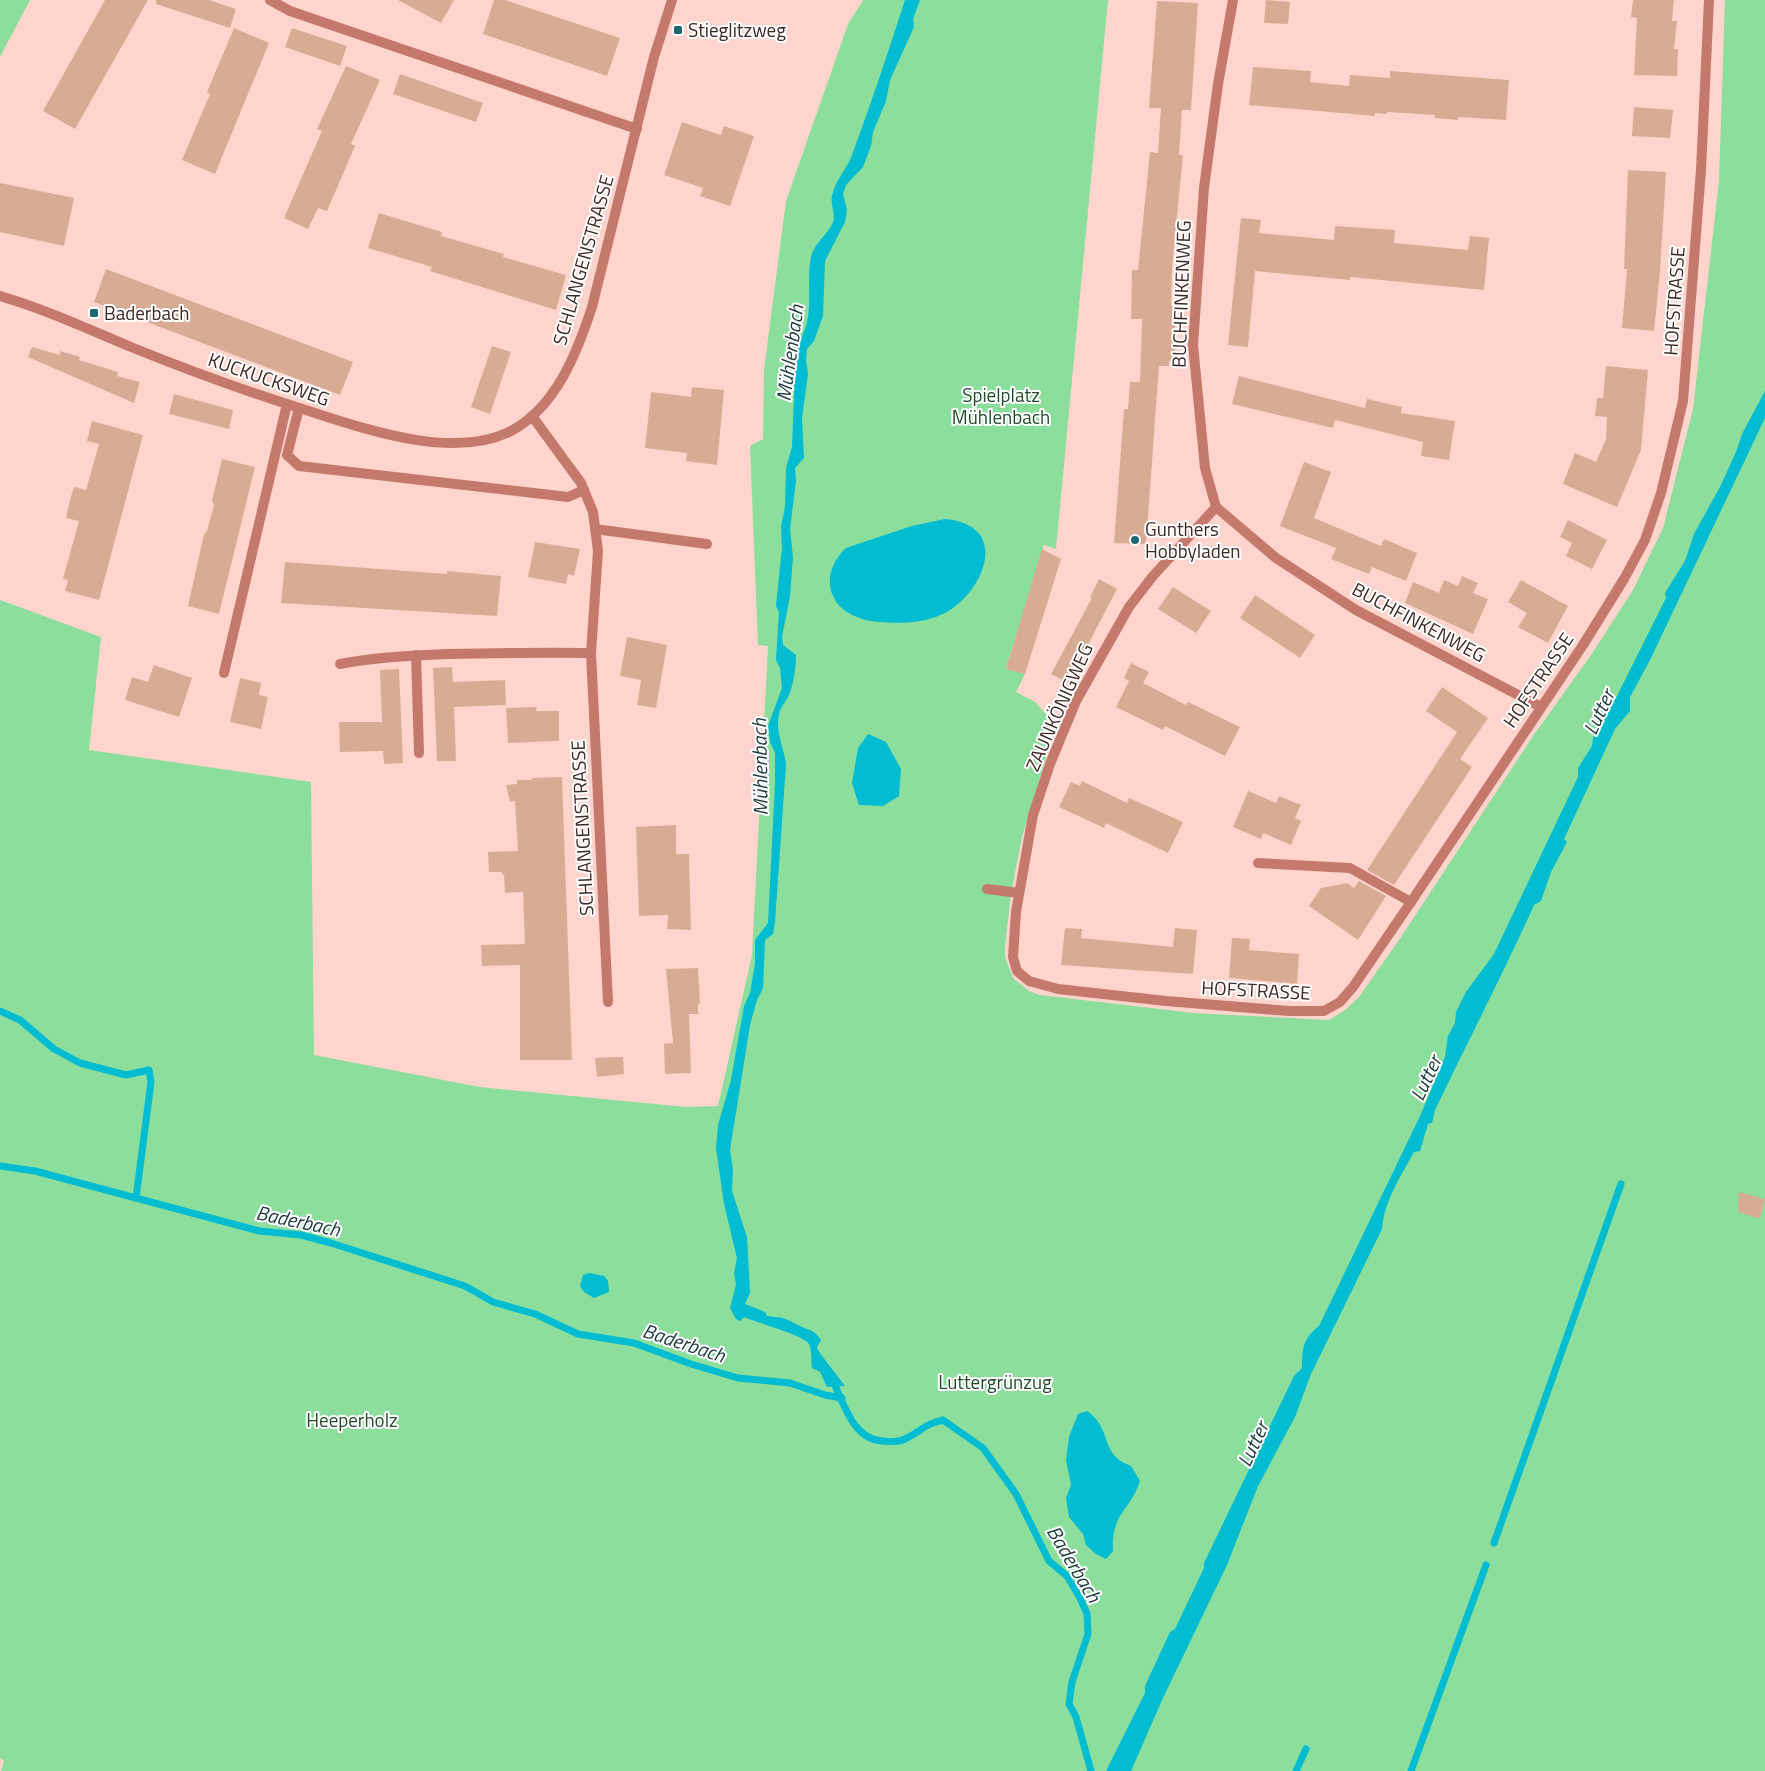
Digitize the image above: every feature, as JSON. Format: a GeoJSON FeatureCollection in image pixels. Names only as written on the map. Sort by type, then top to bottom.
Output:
{"type":"FeatureCollection","features":[{"type":"Feature","properties":{"kind":"street"},"geometry":{"type":"LineString","coordinates":[[270,0],[290,11],[637,128]]}},
{"type":"Feature","properties":{"kind":"street","name":"SCHLANGENSTRASSE"},"geometry":{"type":"LineString","coordinates":[[608,1002],[592,653],[598,551],[593,512],[584,490],[532,416],[560,381],[574,359],[582,339],[595,297],[656,48],[672,0]]}},
{"type":"Feature","properties":{"kind":"street","name":"BUCHFINKENWEG"},"geometry":{"type":"LineString","coordinates":[[1233,0],[1218,84],[1204,188],[1193,345],[1205,468],[1216,507],[1276,558],[1356,610],[1541,707]]}},
{"type":"Feature","properties":{"kind":"street","name":"HOFSTRASSE"},"geometry":{"type":"LineString","coordinates":[[1013,957],[1018,971],[1028,981],[1058,989],[1166,1002],[1289,1011],[1324,1010],[1340,1002],[1352,987],[1541,707],[1619,588],[1645,540],[1661,493],[1681,411],[1702,170],[1709,0]]}},
{"type":"Feature","properties":{"kind":"street","name":"KUCKUCKSWEG"},"geometry":{"type":"LineString","coordinates":[[0,296],[178,366],[363,429],[401,438],[459,442],[498,436],[511,431],[532,416]]}},
{"type":"Feature","properties":{"kind":"street"},"geometry":{"type":"LineString","coordinates":[[224,673],[287,404]]}},
{"type":"Feature","properties":{"kind":"street"},"geometry":{"type":"LineString","coordinates":[[299,408],[288,455],[299,466],[568,497],[584,490]]}},
{"type":"Feature","properties":{"kind":"street","name":"ZAUNKÖNIGWEG"},"geometry":{"type":"LineString","coordinates":[[1013,957],[1019,893],[1033,815],[1050,764],[1076,702],[1129,607],[1153,576],[1216,507]]}},
{"type":"Feature","properties":{"kind":"street"},"geometry":{"type":"LineString","coordinates":[[595,529],[707,544]]}},
{"type":"Feature","properties":{"kind":"street"},"geometry":{"type":"LineString","coordinates":[[340,664],[372,657],[416,655],[497,652],[592,653]]}},
{"type":"Feature","properties":{"kind":"street"},"geometry":{"type":"LineString","coordinates":[[416,655],[420,753]]}},
{"type":"Feature","properties":{"kind":"street"},"geometry":{"type":"LineString","coordinates":[[1258,863],[1350,868],[1411,902]]}},
{"type":"Feature","properties":{"kind":"street"},"geometry":{"type":"LineString","coordinates":[[987,889],[1019,893]]}},
{"type":"Feature","properties":{"kind":"green space"},"geometry":{"type":"Polygon","coordinates":[[[0,0],[30,0],[0,57],[0,0]]]}},
{"type":"Feature","properties":{"kind":"green space","name":"Luttergrünzug"},"geometry":{"type":"Polygon","coordinates":[[[863,0],[1108,0],[1056,549],[1044,545],[1006,668],[1025,674],[1016,692],[1035,702],[1056,725],[1022,837],[1011,894],[1005,957],[1013,978],[1029,991],[1040,995],[1194,1013],[1329,1020],[1345,1010],[1359,997],[1401,937],[1533,736],[1591,655],[1633,590],[1663,528],[1693,409],[1719,181],[1725,0],[1765,0],[1765,1771],[1,1771],[4,1761],[0,1758],[0,600],[101,637],[89,750],[311,782],[314,1055],[480,1087],[686,1107],[718,1106],[752,955],[768,646],[758,645],[750,446],[763,439],[764,370],[786,201],[848,24],[863,0]]]}},
{"type":"Feature","properties":{"kind":"water"},"geometry":{"type":"Polygon","coordinates":[[[905,0],[920,0],[913,19],[914,27],[890,80],[886,101],[873,132],[871,146],[863,167],[846,185],[843,194],[847,210],[845,222],[825,261],[823,316],[814,341],[807,349],[808,374],[802,418],[804,458],[795,468],[796,481],[790,529],[793,557],[790,596],[782,637],[783,645],[796,655],[796,660],[792,687],[780,710],[778,721],[786,764],[775,922],[773,934],[765,940],[763,988],[757,1000],[750,1025],[730,1150],[733,1170],[732,1191],[747,1237],[750,1293],[745,1304],[765,1312],[767,1316],[786,1319],[815,1333],[821,1340],[817,1347],[819,1352],[845,1386],[827,1387],[820,1372],[812,1368],[811,1349],[806,1341],[790,1333],[744,1317],[740,1321],[736,1319],[730,1308],[736,1285],[734,1273],[737,1258],[724,1204],[716,1148],[718,1125],[731,1080],[744,1006],[750,993],[755,964],[755,940],[768,923],[775,753],[770,742],[768,726],[782,688],[780,668],[776,660],[779,612],[776,606],[782,547],[781,527],[785,507],[786,468],[792,447],[796,345],[806,325],[808,314],[811,257],[815,247],[833,222],[832,199],[834,190],[852,155],[905,0]]]}},
{"type":"Feature","properties":{"kind":"water"},"geometry":{"type":"Polygon","coordinates":[[[1765,391],[1765,418],[1650,660],[1630,697],[1630,711],[1615,729],[1564,839],[1567,842],[1551,872],[1541,901],[1534,905],[1435,1110],[1432,1123],[1428,1124],[1420,1151],[1414,1152],[1394,1189],[1383,1219],[1382,1229],[1311,1374],[1295,1417],[1258,1486],[1227,1565],[1162,1700],[1131,1771],[1106,1771],[1145,1693],[1145,1686],[1170,1632],[1175,1629],[1204,1568],[1204,1563],[1294,1376],[1302,1368],[1302,1355],[1305,1344],[1310,1335],[1319,1326],[1421,1114],[1445,1057],[1448,1036],[1455,1023],[1456,1012],[1466,992],[1494,954],[1578,777],[1578,768],[1592,746],[1594,731],[1616,698],[1666,598],[1665,593],[1685,561],[1694,534],[1720,487],[1742,434],[1765,391]]]}},
{"type":"Feature","properties":{"kind":"water"},"geometry":{"type":"Polygon","coordinates":[[[945,519],[965,524],[978,533],[984,545],[985,559],[981,574],[961,602],[939,616],[914,622],[897,623],[859,618],[846,611],[836,602],[831,590],[830,577],[837,558],[846,548],[912,526],[945,519]]]}},
{"type":"Feature","properties":{"kind":"water"},"geometry":{"type":"Polygon","coordinates":[[[868,734],[886,742],[901,769],[899,796],[883,806],[859,805],[852,783],[858,748],[868,734]]]}},
{"type":"Feature","properties":{"kind":"water"},"geometry":{"type":"Polygon","coordinates":[[[589,1273],[604,1276],[608,1281],[609,1292],[594,1298],[584,1292],[580,1286],[583,1275],[589,1273]]]}},
{"type":"Feature","properties":{"kind":"water"},"geometry":{"type":"Polygon","coordinates":[[[1087,1411],[1101,1426],[1114,1455],[1131,1466],[1140,1481],[1136,1492],[1118,1521],[1113,1538],[1113,1551],[1106,1559],[1096,1554],[1086,1545],[1083,1534],[1069,1517],[1066,1498],[1071,1485],[1066,1460],[1069,1437],[1078,1414],[1087,1411]]]}},
{"type":"Feature","properties":{"kind":"building"},"geometry":{"type":"Polygon","coordinates":[[[105,0],[148,0],[75,129],[43,111],[105,0]]]}},
{"type":"Feature","properties":{"kind":"building"},"geometry":{"type":"Polygon","coordinates":[[[156,0],[209,0],[236,9],[230,28],[156,4],[156,0]]]}},
{"type":"Feature","properties":{"kind":"building"},"geometry":{"type":"Polygon","coordinates":[[[398,0],[454,0],[441,23],[398,0]]]}},
{"type":"Feature","properties":{"kind":"building"},"geometry":{"type":"Polygon","coordinates":[[[494,0],[505,0],[620,38],[607,76],[483,34],[494,0]]]}},
{"type":"Feature","properties":{"kind":"building"},"geometry":{"type":"Polygon","coordinates":[[[1266,0],[1290,2],[1288,24],[1264,23],[1266,0]]]}},
{"type":"Feature","properties":{"kind":"building"},"geometry":{"type":"Polygon","coordinates":[[[1633,0],[1674,0],[1672,21],[1677,21],[1674,49],[1678,49],[1677,76],[1634,75],[1637,18],[1631,17],[1633,0]]]}},
{"type":"Feature","properties":{"kind":"building"},"geometry":{"type":"Polygon","coordinates":[[[1157,1],[1198,3],[1191,110],[1182,110],[1179,155],[1183,155],[1172,267],[1171,306],[1175,307],[1175,361],[1169,361],[1169,366],[1159,366],[1146,544],[1114,543],[1124,409],[1128,409],[1130,382],[1140,382],[1142,319],[1131,319],[1132,270],[1138,270],[1150,152],[1158,153],[1161,108],[1149,108],[1157,1]]]}},
{"type":"Feature","properties":{"kind":"building"},"geometry":{"type":"Polygon","coordinates":[[[234,28],[269,43],[215,174],[182,160],[210,94],[207,92],[234,28]]]}},
{"type":"Feature","properties":{"kind":"building"},"geometry":{"type":"Polygon","coordinates":[[[292,28],[347,46],[340,66],[285,47],[292,28]]]}},
{"type":"Feature","properties":{"kind":"building"},"geometry":{"type":"Polygon","coordinates":[[[346,66],[380,80],[351,144],[355,146],[327,211],[318,208],[308,229],[284,218],[322,131],[317,129],[346,66]]]}},
{"type":"Feature","properties":{"kind":"building"},"geometry":{"type":"Polygon","coordinates":[[[1253,67],[1311,71],[1310,82],[1349,86],[1350,75],[1390,78],[1390,71],[1509,80],[1506,120],[1458,117],[1458,120],[1435,118],[1435,115],[1387,112],[1387,114],[1375,113],[1375,116],[1249,105],[1253,67]]]}},
{"type":"Feature","properties":{"kind":"building"},"geometry":{"type":"Polygon","coordinates":[[[400,74],[483,103],[476,122],[393,94],[400,74]]]}},
{"type":"Feature","properties":{"kind":"building"},"geometry":{"type":"Polygon","coordinates":[[[1634,107],[1673,110],[1670,138],[1632,136],[1634,107]]]}},
{"type":"Feature","properties":{"kind":"building"},"geometry":{"type":"Polygon","coordinates":[[[682,122],[721,135],[724,126],[754,136],[730,206],[700,196],[703,188],[664,175],[682,122]]]}},
{"type":"Feature","properties":{"kind":"building"},"geometry":{"type":"Polygon","coordinates":[[[1628,170],[1666,172],[1660,272],[1654,331],[1622,328],[1627,269],[1624,269],[1628,170]]]}},
{"type":"Feature","properties":{"kind":"building"},"geometry":{"type":"Polygon","coordinates":[[[0,183],[74,198],[64,246],[0,232],[0,183]]]}},
{"type":"Feature","properties":{"kind":"building"},"geometry":{"type":"Polygon","coordinates":[[[379,213],[442,232],[441,236],[504,254],[503,257],[566,275],[556,310],[430,271],[432,267],[368,248],[379,213]]]}},
{"type":"Feature","properties":{"kind":"building"},"geometry":{"type":"Polygon","coordinates":[[[1241,218],[1261,220],[1259,233],[1334,240],[1335,226],[1395,230],[1394,243],[1468,250],[1470,236],[1489,238],[1484,290],[1350,277],[1350,280],[1255,271],[1248,347],[1228,345],[1241,218]]]}},
{"type":"Feature","properties":{"kind":"building"},"geometry":{"type":"Polygon","coordinates":[[[106,269],[353,362],[340,395],[94,302],[106,269]]]}},
{"type":"Feature","properties":{"kind":"building"},"geometry":{"type":"Polygon","coordinates":[[[492,346],[511,352],[490,414],[471,407],[492,346]]]}},
{"type":"Feature","properties":{"kind":"building"},"geometry":{"type":"Polygon","coordinates":[[[32,347],[60,355],[60,351],[80,357],[79,360],[118,372],[117,376],[140,382],[134,403],[28,357],[32,347]]]}},
{"type":"Feature","properties":{"kind":"building"},"geometry":{"type":"Polygon","coordinates":[[[1606,366],[1648,370],[1641,450],[1617,507],[1563,484],[1575,453],[1596,462],[1606,439],[1607,417],[1595,416],[1597,398],[1603,398],[1606,366]]]}},
{"type":"Feature","properties":{"kind":"building"},"geometry":{"type":"Polygon","coordinates":[[[1239,376],[1365,408],[1367,399],[1402,407],[1401,413],[1455,421],[1449,460],[1421,456],[1423,442],[1335,420],[1333,428],[1232,404],[1239,376]]]}},
{"type":"Feature","properties":{"kind":"building"},"geometry":{"type":"Polygon","coordinates":[[[692,387],[724,390],[717,465],[686,461],[687,453],[645,448],[651,392],[691,397],[692,387]]]}},
{"type":"Feature","properties":{"kind":"building"},"geometry":{"type":"Polygon","coordinates":[[[174,394],[233,410],[229,429],[169,414],[174,394]]]}},
{"type":"Feature","properties":{"kind":"building"},"geometry":{"type":"Polygon","coordinates":[[[92,421],[143,435],[99,600],[65,591],[68,580],[63,579],[79,521],[66,518],[70,500],[74,487],[86,490],[99,444],[87,441],[92,421]]]}},
{"type":"Feature","properties":{"kind":"building"},"geometry":{"type":"Polygon","coordinates":[[[222,459],[255,467],[219,614],[188,606],[204,534],[207,531],[214,505],[212,500],[222,459]]]}},
{"type":"Feature","properties":{"kind":"building"},"geometry":{"type":"Polygon","coordinates":[[[1304,462],[1331,472],[1314,518],[1381,546],[1384,539],[1417,553],[1406,581],[1372,567],[1369,574],[1331,559],[1336,548],[1280,526],[1304,462]]]}},
{"type":"Feature","properties":{"kind":"building"},"geometry":{"type":"Polygon","coordinates":[[[1568,520],[1607,540],[1592,569],[1566,556],[1572,543],[1560,537],[1568,520]]]}},
{"type":"Feature","properties":{"kind":"building"},"geometry":{"type":"Polygon","coordinates":[[[535,542],[580,549],[574,576],[568,574],[566,584],[528,577],[535,542]]]}},
{"type":"Feature","properties":{"kind":"building"},"geometry":{"type":"Polygon","coordinates":[[[1042,549],[1061,559],[1025,674],[1006,669],[1042,549]]]}},
{"type":"Feature","properties":{"kind":"building"},"geometry":{"type":"Polygon","coordinates":[[[285,562],[501,576],[497,616],[281,603],[285,562]]]}},
{"type":"Feature","properties":{"kind":"building"},"geometry":{"type":"Polygon","coordinates":[[[1462,576],[1478,583],[1473,593],[1488,599],[1473,634],[1405,603],[1413,582],[1439,593],[1444,580],[1458,586],[1462,576]]]}},
{"type":"Feature","properties":{"kind":"building"},"geometry":{"type":"Polygon","coordinates":[[[1099,579],[1117,589],[1068,683],[1051,674],[1092,598],[1090,597],[1099,579]]]}},
{"type":"Feature","properties":{"kind":"building"},"geometry":{"type":"Polygon","coordinates":[[[1521,580],[1568,606],[1548,643],[1518,627],[1527,613],[1508,602],[1521,580]]]}},
{"type":"Feature","properties":{"kind":"building"},"geometry":{"type":"Polygon","coordinates":[[[1173,587],[1211,611],[1196,633],[1158,609],[1173,587]]]}},
{"type":"Feature","properties":{"kind":"building"},"geometry":{"type":"Polygon","coordinates":[[[1255,595],[1315,635],[1300,658],[1240,618],[1255,595]]]}},
{"type":"Feature","properties":{"kind":"building"},"geometry":{"type":"Polygon","coordinates":[[[627,637],[667,645],[656,708],[637,705],[641,680],[620,676],[627,637]]]}},
{"type":"Feature","properties":{"kind":"building"},"geometry":{"type":"Polygon","coordinates":[[[1131,663],[1149,672],[1143,683],[1186,705],[1188,702],[1240,727],[1225,756],[1165,726],[1163,730],[1116,707],[1129,681],[1124,678],[1131,663]]]}},
{"type":"Feature","properties":{"kind":"building"},"geometry":{"type":"Polygon","coordinates":[[[154,665],[192,678],[179,717],[125,700],[132,677],[148,682],[154,665]]]}},
{"type":"Feature","properties":{"kind":"building"},"geometry":{"type":"Polygon","coordinates":[[[452,667],[453,682],[505,680],[506,705],[454,707],[456,761],[437,761],[433,668],[452,667]]]}},
{"type":"Feature","properties":{"kind":"building"},"geometry":{"type":"Polygon","coordinates":[[[399,669],[403,763],[384,764],[383,751],[340,752],[339,722],[382,722],[380,670],[399,669]]]}},
{"type":"Feature","properties":{"kind":"building"},"geometry":{"type":"Polygon","coordinates":[[[240,678],[261,683],[259,695],[268,697],[261,729],[230,722],[240,678]]]}},
{"type":"Feature","properties":{"kind":"building"},"geometry":{"type":"Polygon","coordinates":[[[1442,687],[1488,718],[1460,759],[1472,767],[1394,885],[1367,870],[1457,732],[1426,711],[1442,687]]]}},
{"type":"Feature","properties":{"kind":"building"},"geometry":{"type":"Polygon","coordinates":[[[537,707],[536,711],[559,711],[559,741],[508,743],[506,708],[537,707]]]}},
{"type":"Feature","properties":{"kind":"building"},"geometry":{"type":"Polygon","coordinates":[[[562,777],[572,1060],[520,1060],[520,965],[482,966],[481,945],[525,944],[523,892],[505,893],[504,874],[502,875],[502,872],[489,872],[488,852],[518,851],[515,801],[510,802],[506,785],[517,784],[517,780],[562,777]]]}},
{"type":"Feature","properties":{"kind":"building"},"geometry":{"type":"Polygon","coordinates":[[[1082,781],[1127,803],[1129,798],[1183,822],[1168,853],[1106,823],[1104,828],[1059,807],[1071,782],[1080,786],[1082,781]]]}},
{"type":"Feature","properties":{"kind":"building"},"geometry":{"type":"Polygon","coordinates":[[[1248,791],[1276,803],[1279,796],[1301,805],[1295,818],[1301,821],[1291,845],[1263,833],[1261,839],[1233,827],[1248,791]]]}},
{"type":"Feature","properties":{"kind":"building"},"geometry":{"type":"Polygon","coordinates":[[[676,825],[676,854],[689,854],[691,930],[667,929],[668,915],[639,916],[636,827],[676,825]]]}},
{"type":"Feature","properties":{"kind":"building"},"geometry":{"type":"Polygon","coordinates":[[[1359,881],[1386,896],[1358,940],[1309,906],[1321,888],[1347,883],[1354,888],[1359,881]]]}},
{"type":"Feature","properties":{"kind":"building"},"geometry":{"type":"Polygon","coordinates":[[[1065,928],[1082,929],[1081,938],[1173,947],[1175,928],[1197,930],[1193,974],[1061,965],[1065,928]]]}},
{"type":"Feature","properties":{"kind":"building"},"geometry":{"type":"Polygon","coordinates":[[[1232,938],[1250,939],[1249,950],[1299,954],[1297,984],[1229,978],[1232,938]]]}},
{"type":"Feature","properties":{"kind":"building"},"geometry":{"type":"Polygon","coordinates":[[[698,968],[700,1004],[698,1004],[698,1014],[689,1014],[691,1073],[665,1074],[664,1044],[673,1043],[666,969],[698,968]]]}},
{"type":"Feature","properties":{"kind":"building"},"geometry":{"type":"Polygon","coordinates":[[[623,1057],[624,1074],[597,1077],[595,1058],[623,1057]]]}},
{"type":"Feature","properties":{"kind":"building"},"geometry":{"type":"Polygon","coordinates":[[[1739,1192],[1765,1199],[1760,1219],[1738,1212],[1739,1192]]]}},
{"type":"Feature","properties":{"kind":"waterway"},"geometry":{"type":"LineString","coordinates":[[0,1011],[20,1020],[54,1049],[80,1063],[126,1075],[149,1070],[151,1082],[136,1198]]}},
{"type":"Feature","properties":{"kind":"waterway","name":"Baderbach"},"geometry":{"type":"LineString","coordinates":[[0,1166],[35,1171],[259,1231],[301,1235],[331,1243],[465,1286],[493,1302],[535,1314],[578,1334],[634,1343],[691,1364],[738,1378],[790,1383],[825,1395],[842,1398]]}},
{"type":"Feature","properties":{"kind":"waterway"},"geometry":{"type":"LineString","coordinates":[[1494,1543],[1621,1184]]}},
{"type":"Feature","properties":{"kind":"waterway","name":"Baderbach"},"geometry":{"type":"LineString","coordinates":[[832,1379],[850,1418],[863,1434],[872,1439],[882,1441],[903,1440],[926,1426],[943,1420],[983,1448],[1016,1494],[1049,1561],[1067,1576],[1087,1614],[1088,1634],[1072,1682],[1069,1704],[1076,1717],[1091,1771]]}},
{"type":"Feature","properties":{"kind":"waterway"},"geometry":{"type":"LineString","coordinates":[[1411,1771],[1486,1565]]}},
{"type":"Feature","properties":{"kind":"waterway"},"geometry":{"type":"LineString","coordinates":[[1296,1771],[1306,1749]]}},
{"type":"Feature","properties":{"kind":"place","name":"Stieglitzweg"},"geometry":{"type":"Point","coordinates":[678,30]}},
{"type":"Feature","properties":{"kind":"place","name":"Baderbach"},"geometry":{"type":"Point","coordinates":[94,313]}},
{"type":"Feature","properties":{"kind":"place","name":"Gunthers Hobbyladen"},"geometry":{"type":"Point","coordinates":[1135,540]}},
{"type":"Feature","properties":{"kind":"water label","name":"Mühlenbach"},"geometry":{"type":"Point","coordinates":[790,353]}},
{"type":"Feature","properties":{"kind":"water label","name":"Lutter"},"geometry":{"type":"Point","coordinates":[1599,712]}},
{"type":"Feature","properties":{"kind":"water label","name":"Mühlenbach"},"geometry":{"type":"Point","coordinates":[760,767]}},
{"type":"Feature","properties":{"kind":"water label","name":"Lutter"},"geometry":{"type":"Point","coordinates":[1426,1078]}},
{"type":"Feature","properties":{"kind":"water label","name":"Lutter"},"geometry":{"type":"Point","coordinates":[1253,1444]}},
{"type":"Feature","properties":{"kind":"park label","name":"Spielplatz Mühlenbach"},"geometry":{"type":"Point","coordinates":[1001,406]}},
{"type":"Feature","properties":{"kind":"park label","name":"Heeperholz"},"geometry":{"type":"Point","coordinates":[352,1420]}}]}
